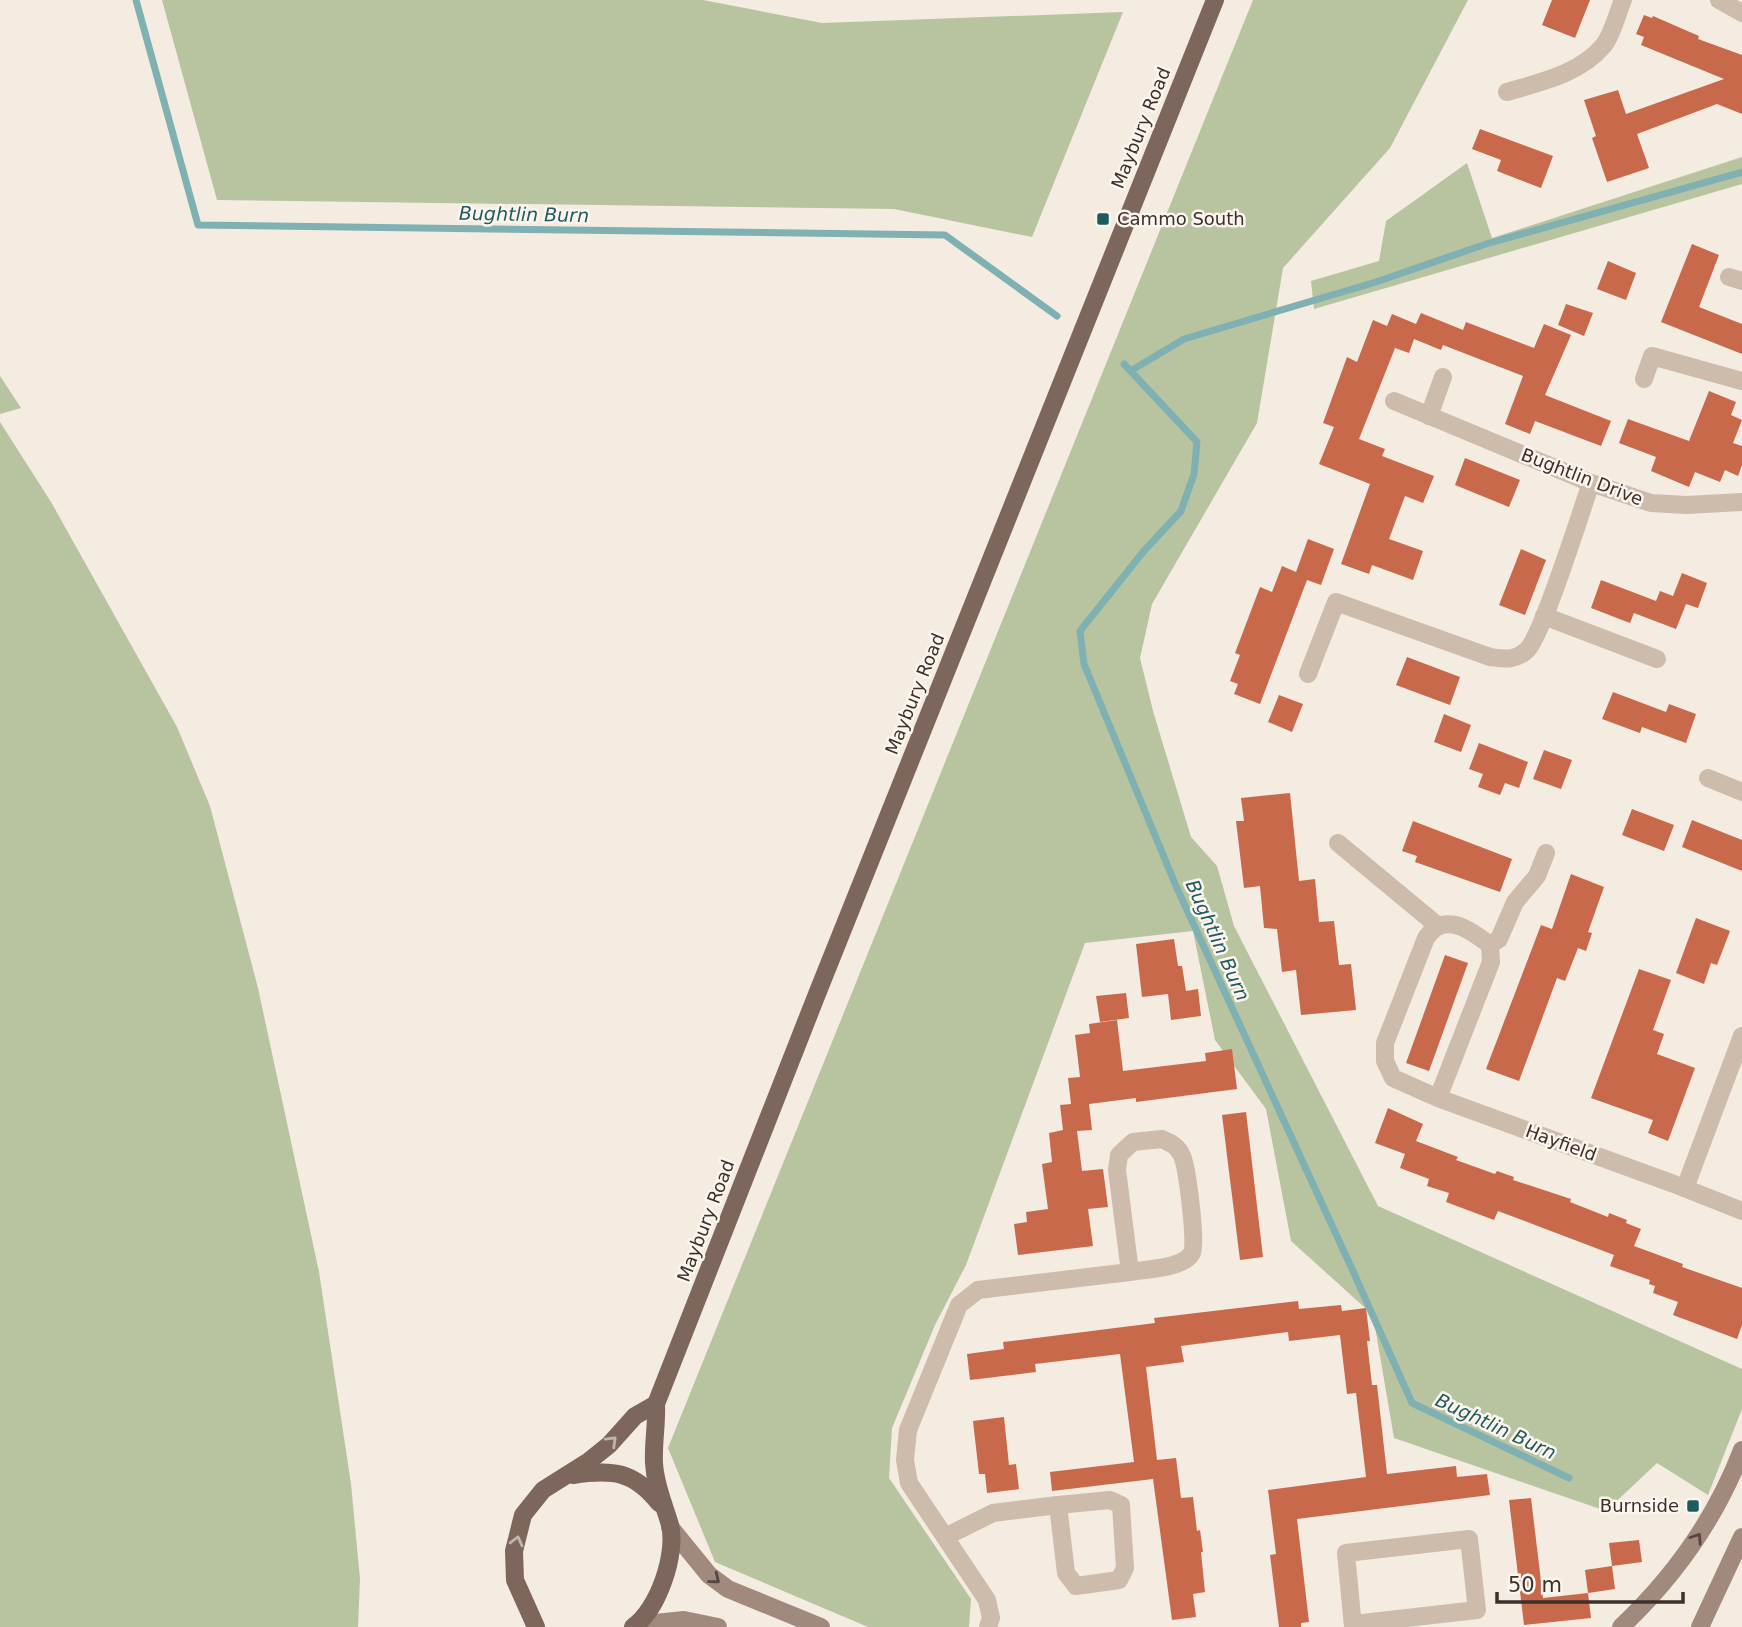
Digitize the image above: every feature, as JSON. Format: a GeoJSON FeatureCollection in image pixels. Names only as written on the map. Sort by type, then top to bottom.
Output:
{"type":"FeatureCollection","features":[{"type":"Feature","properties":{"kind":"main road","name":"Maybury Road"},"geometry":{"type":"LineString","coordinates":[[635,1626],[653,1605],[665,1576],[670,1551],[670,1527],[657,1487],[653,1463],[656,1404],[1215,0]]}},
{"type":"Feature","properties":{"kind":"main road","name":"Maybury Road"},"geometry":{"type":"LineString","coordinates":[[536,1627],[515,1580],[514,1551],[523,1515],[542,1490],[609,1445],[635,1416],[656,1404]]}},
{"type":"Feature","properties":{"kind":"main road","name":"Maybury Road"},"geometry":{"type":"LineString","coordinates":[[566,1476],[601,1471],[626,1474],[648,1488],[664,1510]]}},
{"type":"Feature","properties":{"kind":"main road","name":"Maybury Road"},"geometry":{"type":"LineString","coordinates":[[527,1606],[551,1627]]}},
{"type":"Feature","properties":{"kind":"street"},"geometry":{"type":"LineString","coordinates":[[1507,92],[1554,78],[1580,66],[1605,44],[1623,0]]}},
{"type":"Feature","properties":{"kind":"street"},"geometry":{"type":"LineString","coordinates":[[1719,0],[1742,13]]}},
{"type":"Feature","properties":{"kind":"street"},"geometry":{"type":"LineString","coordinates":[[1644,379],[1652,356],[1742,381]]}},
{"type":"Feature","properties":{"kind":"street"},"geometry":{"type":"LineString","coordinates":[[1429,416],[1443,377]]}},
{"type":"Feature","properties":{"kind":"street","name":"Bughtlin Drive"},"geometry":{"type":"LineString","coordinates":[[1394,401],[1591,483],[1651,503],[1686,505],[1742,502]]}},
{"type":"Feature","properties":{"kind":"street"},"geometry":{"type":"LineString","coordinates":[[1308,674],[1336,602],[1490,657],[1513,660],[1529,650],[1544,616],[1591,483]]}},
{"type":"Feature","properties":{"kind":"street"},"geometry":{"type":"LineString","coordinates":[[1544,616],[1657,659]]}},
{"type":"Feature","properties":{"kind":"street"},"geometry":{"type":"LineString","coordinates":[[1708,778],[1742,792]]}},
{"type":"Feature","properties":{"kind":"street"},"geometry":{"type":"LineString","coordinates":[[1338,843],[1438,926],[1455,925],[1477,935],[1490,946],[1491,962],[1438,1098]]}},
{"type":"Feature","properties":{"kind":"street"},"geometry":{"type":"LineString","coordinates":[[1490,946],[1499,939],[1515,902],[1537,876],[1546,853]]}},
{"type":"Feature","properties":{"kind":"street","name":"Hayfield"},"geometry":{"type":"LineString","coordinates":[[1438,926],[1426,938],[1385,1043],[1385,1061],[1393,1078],[1438,1098],[1742,1211]]}},
{"type":"Feature","properties":{"kind":"street"},"geometry":{"type":"LineString","coordinates":[[1685,1188],[1742,1036]]}},
{"type":"Feature","properties":{"kind":"street"},"geometry":{"type":"LineString","coordinates":[[988,1627],[991,1618],[987,1600],[909,1483],[905,1460],[908,1430],[959,1305],[978,1290],[1130,1272],[1169,1267],[1186,1260],[1194,1252],[1183,1157],[1174,1144],[1162,1139],[1133,1142],[1119,1155],[1117,1170],[1130,1272]]}},
{"type":"Feature","properties":{"kind":"street"},"geometry":{"type":"LineString","coordinates":[[1621,1627],[1646,1604],[1701,1535],[1742,1450]]}},
{"type":"Feature","properties":{"kind":"street"},"geometry":{"type":"LineString","coordinates":[[945,1537],[993,1513],[1058,1504],[1110,1500],[1121,1505],[1125,1568],[1119,1580],[1076,1587],[1066,1573],[1058,1504]]}},
{"type":"Feature","properties":{"kind":"street"},"geometry":{"type":"LineString","coordinates":[[670,1527],[709,1575],[728,1589],[821,1627]]}},
{"type":"Feature","properties":{"kind":"street"},"geometry":{"type":"LineString","coordinates":[[1700,1627],[1742,1537]]}},
{"type":"Feature","properties":{"kind":"street"},"geometry":{"type":"LineString","coordinates":[[1469,1539],[1477,1610],[1354,1625],[1346,1553],[1469,1539]]}},
{"type":"Feature","properties":{"kind":"street"},"geometry":{"type":"LineString","coordinates":[[635,1626],[684,1620],[718,1627]]}},
{"type":"Feature","properties":{"kind":"green space"},"geometry":{"type":"Polygon","coordinates":[[[162,0],[703,0],[822,23],[1123,12],[1032,237],[894,209],[217,200],[162,0]]]}},
{"type":"Feature","properties":{"kind":"green space"},"geometry":{"type":"Polygon","coordinates":[[[1253,0],[1468,0],[1390,148],[1283,268],[1257,423],[1152,604],[1140,658],[1191,837],[1217,866],[1234,926],[1378,1206],[1742,1369],[1742,1409],[1708,1495],[1657,1463],[1606,1511],[1394,1438],[1373,1315],[1291,1241],[1266,1109],[1215,1040],[1193,931],[1085,943],[966,1265],[935,1325],[892,1428],[889,1478],[971,1599],[969,1627],[868,1627],[715,1562],[668,1448],[1253,0]]]}},
{"type":"Feature","properties":{"kind":"green space"},"geometry":{"type":"Polygon","coordinates":[[[1742,157],[1742,184],[1314,309],[1311,281],[1379,261],[1386,221],[1467,163],[1492,238],[1742,157]]]}},
{"type":"Feature","properties":{"kind":"green space"},"geometry":{"type":"Polygon","coordinates":[[[0,376],[21,408],[0,414],[0,376]]]}},
{"type":"Feature","properties":{"kind":"green space"},"geometry":{"type":"Polygon","coordinates":[[[0,422],[51,502],[177,727],[210,806],[258,988],[319,1272],[351,1484],[360,1579],[358,1627],[0,1627],[0,422]]]}},
{"type":"Feature","properties":{"kind":"building"},"geometry":{"type":"Polygon","coordinates":[[[1552,0],[1590,0],[1575,38],[1542,25],[1552,0]]]}},
{"type":"Feature","properties":{"kind":"building"},"geometry":{"type":"Polygon","coordinates":[[[1644,15],[1653,16],[1699,36],[1698,39],[1742,55],[1742,114],[1717,104],[1637,134],[1649,168],[1607,182],[1592,138],[1596,136],[1584,100],[1618,90],[1626,114],[1724,79],[1641,45],[1644,37],[1636,34],[1644,15]]]}},
{"type":"Feature","properties":{"kind":"building"},"geometry":{"type":"Polygon","coordinates":[[[1480,129],[1553,156],[1541,188],[1497,171],[1501,160],[1472,149],[1480,129]]]}},
{"type":"Feature","properties":{"kind":"building"},"geometry":{"type":"Polygon","coordinates":[[[1692,244],[1719,255],[1699,307],[1742,324],[1742,354],[1661,322],[1692,244]]]}},
{"type":"Feature","properties":{"kind":"building"},"geometry":{"type":"Polygon","coordinates":[[[1608,261],[1636,273],[1626,300],[1597,289],[1608,261]]]}},
{"type":"Feature","properties":{"kind":"building"},"geometry":{"type":"Polygon","coordinates":[[[1566,304],[1593,313],[1584,336],[1558,325],[1566,304]]]}},
{"type":"Feature","properties":{"kind":"building"},"geometry":{"type":"Polygon","coordinates":[[[1421,313],[1463,330],[1466,322],[1534,348],[1544,324],[1571,335],[1545,395],[1611,421],[1601,446],[1535,421],[1530,434],[1505,424],[1523,376],[1443,345],[1441,350],[1414,339],[1409,353],[1395,348],[1359,439],[1385,449],[1382,456],[1434,476],[1423,503],[1405,496],[1389,539],[1423,551],[1413,580],[1372,565],[1369,574],[1341,564],[1370,484],[1319,464],[1334,427],[1323,423],[1347,357],[1357,362],[1373,320],[1387,326],[1392,314],[1416,324],[1421,313]]]}},
{"type":"Feature","properties":{"kind":"building"},"geometry":{"type":"Polygon","coordinates":[[[1709,391],[1736,402],[1731,415],[1742,420],[1733,443],[1742,446],[1742,465],[1738,476],[1725,470],[1720,482],[1695,472],[1689,487],[1651,471],[1656,457],[1619,443],[1628,419],[1689,441],[1709,391]]]}},
{"type":"Feature","properties":{"kind":"building"},"geometry":{"type":"Polygon","coordinates":[[[1465,458],[1520,480],[1509,507],[1455,485],[1465,458]]]}},
{"type":"Feature","properties":{"kind":"building"},"geometry":{"type":"Polygon","coordinates":[[[1308,539],[1334,549],[1321,585],[1307,580],[1260,704],[1234,694],[1238,684],[1230,681],[1240,655],[1235,653],[1260,587],[1272,592],[1282,566],[1296,572],[1308,539]]]}},
{"type":"Feature","properties":{"kind":"building"},"geometry":{"type":"Polygon","coordinates":[[[1521,549],[1546,560],[1525,615],[1499,605],[1521,549]]]}},
{"type":"Feature","properties":{"kind":"building"},"geometry":{"type":"Polygon","coordinates":[[[1682,573],[1707,583],[1698,608],[1686,604],[1676,629],[1634,613],[1630,623],[1591,608],[1601,580],[1656,601],[1660,591],[1673,596],[1682,573]]]}},
{"type":"Feature","properties":{"kind":"building"},"geometry":{"type":"Polygon","coordinates":[[[1407,657],[1460,677],[1450,705],[1396,685],[1407,657]]]}},
{"type":"Feature","properties":{"kind":"building"},"geometry":{"type":"Polygon","coordinates":[[[1613,692],[1666,712],[1669,704],[1696,714],[1686,743],[1642,727],[1640,733],[1602,719],[1613,692]]]}},
{"type":"Feature","properties":{"kind":"building"},"geometry":{"type":"Polygon","coordinates":[[[1279,695],[1303,704],[1292,732],[1268,722],[1279,695]]]}},
{"type":"Feature","properties":{"kind":"building"},"geometry":{"type":"Polygon","coordinates":[[[1444,714],[1471,725],[1461,752],[1434,742],[1444,714]]]}},
{"type":"Feature","properties":{"kind":"building"},"geometry":{"type":"Polygon","coordinates":[[[1479,743],[1528,762],[1519,788],[1505,783],[1500,795],[1478,787],[1483,774],[1469,769],[1479,743]]]}},
{"type":"Feature","properties":{"kind":"building"},"geometry":{"type":"Polygon","coordinates":[[[1544,750],[1572,760],[1561,789],[1533,779],[1544,750]]]}},
{"type":"Feature","properties":{"kind":"building"},"geometry":{"type":"Polygon","coordinates":[[[1290,793],[1299,881],[1315,879],[1319,922],[1334,921],[1339,965],[1351,964],[1356,1010],[1301,1015],[1296,970],[1282,972],[1277,929],[1264,928],[1260,886],[1244,888],[1236,821],[1244,821],[1241,798],[1290,793]]]}},
{"type":"Feature","properties":{"kind":"building"},"geometry":{"type":"Polygon","coordinates":[[[1632,809],[1674,825],[1664,851],[1622,835],[1632,809]]]}},
{"type":"Feature","properties":{"kind":"building"},"geometry":{"type":"Polygon","coordinates":[[[1692,820],[1742,840],[1742,871],[1682,847],[1692,820]]]}},
{"type":"Feature","properties":{"kind":"building"},"geometry":{"type":"Polygon","coordinates":[[[1413,821],[1512,859],[1500,892],[1415,862],[1417,856],[1402,851],[1413,821]]]}},
{"type":"Feature","properties":{"kind":"building"},"geometry":{"type":"Polygon","coordinates":[[[1571,874],[1604,887],[1588,932],[1592,933],[1586,951],[1578,948],[1565,981],[1557,978],[1519,1081],[1486,1069],[1541,925],[1552,929],[1571,874]]]}},
{"type":"Feature","properties":{"kind":"building"},"geometry":{"type":"Polygon","coordinates":[[[1696,918],[1730,931],[1717,965],[1711,963],[1704,984],[1676,973],[1696,918]]]}},
{"type":"Feature","properties":{"kind":"building"},"geometry":{"type":"Polygon","coordinates":[[[1174,939],[1178,966],[1182,966],[1186,991],[1198,989],[1201,1016],[1171,1020],[1168,994],[1142,997],[1136,944],[1174,939]]]}},
{"type":"Feature","properties":{"kind":"building"},"geometry":{"type":"Polygon","coordinates":[[[1445,955],[1468,963],[1429,1071],[1406,1063],[1445,955]]]}},
{"type":"Feature","properties":{"kind":"building"},"geometry":{"type":"Polygon","coordinates":[[[1639,969],[1671,980],[1653,1030],[1664,1034],[1657,1054],[1695,1068],[1668,1141],[1648,1133],[1653,1120],[1591,1098],[1639,969]]]}},
{"type":"Feature","properties":{"kind":"building"},"geometry":{"type":"Polygon","coordinates":[[[1126,993],[1129,1018],[1100,1022],[1096,996],[1126,993]]]}},
{"type":"Feature","properties":{"kind":"building"},"geometry":{"type":"Polygon","coordinates":[[[1117,1020],[1123,1071],[1206,1061],[1205,1053],[1232,1049],[1237,1089],[1136,1102],[1136,1098],[1089,1104],[1092,1130],[1077,1131],[1082,1171],[1103,1169],[1108,1207],[1088,1209],[1093,1246],[1018,1255],[1014,1224],[1027,1222],[1026,1212],[1048,1209],[1042,1164],[1052,1162],[1049,1133],[1063,1130],[1060,1105],[1071,1104],[1068,1078],[1080,1077],[1075,1035],[1090,1033],[1089,1024],[1117,1020]]]}},
{"type":"Feature","properties":{"kind":"building"},"geometry":{"type":"Polygon","coordinates":[[[1388,1108],[1423,1124],[1416,1141],[1458,1157],[1456,1160],[1495,1174],[1497,1171],[1514,1177],[1513,1180],[1571,1199],[1570,1202],[1608,1217],[1609,1213],[1627,1220],[1626,1223],[1641,1229],[1634,1246],[1683,1264],[1682,1267],[1742,1288],[1742,1325],[1737,1339],[1673,1315],[1678,1302],[1653,1293],[1655,1286],[1649,1284],[1650,1280],[1610,1266],[1614,1255],[1498,1211],[1494,1220],[1446,1202],[1449,1193],[1427,1186],[1429,1179],[1400,1168],[1405,1154],[1375,1143],[1388,1108]]]}},
{"type":"Feature","properties":{"kind":"building"},"geometry":{"type":"Polygon","coordinates":[[[1246,1112],[1263,1257],[1240,1260],[1222,1115],[1246,1112]]]}},
{"type":"Feature","properties":{"kind":"building"},"geometry":{"type":"Polygon","coordinates":[[[1298,1301],[1299,1309],[1341,1305],[1342,1311],[1366,1308],[1372,1385],[1377,1385],[1387,1474],[1456,1466],[1457,1477],[1487,1474],[1490,1495],[1297,1519],[1309,1622],[1301,1623],[1301,1627],[1279,1627],[1270,1555],[1276,1554],[1268,1490],[1366,1477],[1356,1393],[1347,1394],[1340,1335],[1289,1341],[1288,1332],[1181,1346],[1184,1362],[1146,1367],[1157,1460],[1176,1458],[1181,1498],[1193,1497],[1197,1531],[1200,1530],[1203,1552],[1205,1592],[1193,1594],[1196,1617],[1172,1620],[1153,1479],[1052,1491],[1050,1472],[1134,1462],[1120,1354],[1035,1364],[1036,1372],[970,1380],[967,1354],[1004,1349],[1003,1342],[1155,1323],[1154,1318],[1298,1301]]]}},
{"type":"Feature","properties":{"kind":"building"},"geometry":{"type":"Polygon","coordinates":[[[1004,1417],[1009,1465],[1016,1464],[1019,1489],[987,1493],[985,1474],[979,1474],[973,1421],[1004,1417]]]}},
{"type":"Feature","properties":{"kind":"building"},"geometry":{"type":"Polygon","coordinates":[[[1531,1498],[1543,1598],[1588,1593],[1591,1618],[1524,1625],[1509,1500],[1531,1498]]]}},
{"type":"Feature","properties":{"kind":"building"},"geometry":{"type":"Polygon","coordinates":[[[1639,1540],[1642,1562],[1612,1566],[1609,1543],[1639,1540]]]}},
{"type":"Feature","properties":{"kind":"building"},"geometry":{"type":"Polygon","coordinates":[[[1612,1566],[1615,1589],[1588,1593],[1585,1570],[1612,1566]]]}},
{"type":"Feature","properties":{"kind":"waterway","name":"Bughtlin Burn"},"geometry":{"type":"LineString","coordinates":[[136,0],[198,225],[945,235],[1057,316]]}},
{"type":"Feature","properties":{"kind":"waterway"},"geometry":{"type":"LineString","coordinates":[[1132,370],[1184,339],[1376,282],[1486,244],[1742,172]]}},
{"type":"Feature","properties":{"kind":"waterway","name":"Bughtlin Burn"},"geometry":{"type":"LineString","coordinates":[[1124,364],[1197,442],[1194,474],[1181,511],[1143,552],[1080,631],[1084,664],[1176,886],[1412,1403],[1569,1478]]}},
{"type":"Feature","properties":{"kind":"place","name":"Cammo South"},"geometry":{"type":"Point","coordinates":[1103,219]}},
{"type":"Feature","properties":{"kind":"place","name":"Burnside"},"geometry":{"type":"Point","coordinates":[1693,1506]}}]}
